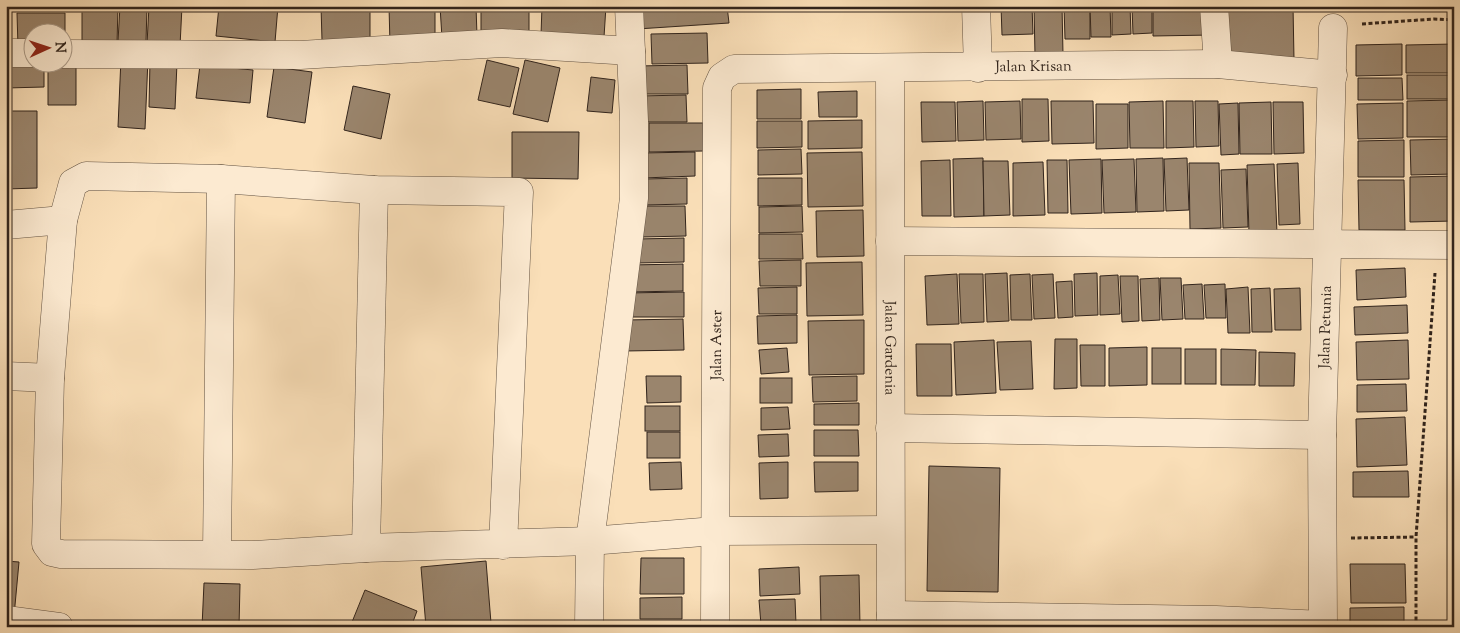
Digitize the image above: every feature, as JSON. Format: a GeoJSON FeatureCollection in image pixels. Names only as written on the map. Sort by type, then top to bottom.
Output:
{"type":"FeatureCollection","features":[{"type":"Feature","properties":{"kind":"street"},"geometry":{"type":"LineString","coordinates":[[589,627],[590,541],[634,198],[629,6]]}},
{"type":"Feature","properties":{"kind":"street"},"geometry":{"type":"LineString","coordinates":[[976,6],[978,68]]}},
{"type":"Feature","properties":{"kind":"street"},"geometry":{"type":"LineString","coordinates":[[1214,6],[1218,64]]}},
{"type":"Feature","properties":{"kind":"street","name":"Jalan Petunia"},"geometry":{"type":"LineString","coordinates":[[1323,626],[1322,435],[1334,28]]}},
{"type":"Feature","properties":{"kind":"street"},"geometry":{"type":"LineString","coordinates":[[72,54],[300,55],[502,43],[631,51]]}},
{"type":"Feature","properties":{"kind":"street"},"geometry":{"type":"LineString","coordinates":[[6,53],[22,54]]}},
{"type":"Feature","properties":{"kind":"street","name":"Jalan Krisan"},"geometry":{"type":"LineString","coordinates":[[734,69],[978,68],[1218,64],[1333,74]]}},
{"type":"Feature","properties":{"kind":"street","name":"Jalan Gardenia"},"geometry":{"type":"LineString","coordinates":[[890,68],[891,621]]}},
{"type":"Feature","properties":{"kind":"street","name":"Jalan Aster"},"geometry":{"type":"LineString","coordinates":[[716,627],[717,88],[722,77],[734,69]]}},
{"type":"Feature","properties":{"kind":"street"},"geometry":{"type":"LineString","coordinates":[[503,545],[519,192],[374,190],[221,179],[86,176],[73,183],[63,220],[50,378],[46,544],[52,552],[61,554],[253,555],[366,548],[503,545],[590,541],[716,531],[890,530]]}},
{"type":"Feature","properties":{"kind":"street"},"geometry":{"type":"LineString","coordinates":[[217,554],[221,179]]}},
{"type":"Feature","properties":{"kind":"street"},"geometry":{"type":"LineString","coordinates":[[366,548],[374,190]]}},
{"type":"Feature","properties":{"kind":"street"},"geometry":{"type":"LineString","coordinates":[[6,225],[63,220]]}},
{"type":"Feature","properties":{"kind":"street"},"geometry":{"type":"LineString","coordinates":[[890,241],[1445,245]]}},
{"type":"Feature","properties":{"kind":"street"},"geometry":{"type":"LineString","coordinates":[[6,376],[50,378]]}},
{"type":"Feature","properties":{"kind":"street"},"geometry":{"type":"LineString","coordinates":[[890,428],[1322,435]]}},
{"type":"Feature","properties":{"kind":"street"},"geometry":{"type":"LineString","coordinates":[[6,620],[59,627]]}},
{"type":"Feature","properties":{"kind":"street"},"geometry":{"type":"LineString","coordinates":[[891,621],[1206,620],[1323,626]]}},
{"type":"Feature","properties":{"kind":"path"},"geometry":{"type":"LineString","coordinates":[[6,20],[7,6]]}},
{"type":"Feature","properties":{"kind":"path"},"geometry":{"type":"LineString","coordinates":[[1334,28],[1434,19],[1454,20]]}},
{"type":"Feature","properties":{"kind":"path"},"geometry":{"type":"LineString","coordinates":[[1416,627],[1416,537],[1445,245]]}},
{"type":"Feature","properties":{"kind":"path"},"geometry":{"type":"LineString","coordinates":[[1323,539],[1416,537]]}},
{"type":"Feature","properties":{"kind":"building"},"geometry":{"type":"Polygon","coordinates":[[[82,6],[118,6],[117,44],[82,44],[82,6]]]}},
{"type":"Feature","properties":{"kind":"building"},"geometry":{"type":"Polygon","coordinates":[[[120,6],[147,6],[146,42],[118,41],[120,6]]]}},
{"type":"Feature","properties":{"kind":"building"},"geometry":{"type":"Polygon","coordinates":[[[149,6],[182,6],[180,46],[147,44],[149,6]]]}},
{"type":"Feature","properties":{"kind":"building"},"geometry":{"type":"Polygon","coordinates":[[[219,6],[278,6],[275,42],[216,36],[219,6]]]}},
{"type":"Feature","properties":{"kind":"building"},"geometry":{"type":"Polygon","coordinates":[[[321,6],[370,6],[370,39],[322,40],[321,6]]]}},
{"type":"Feature","properties":{"kind":"building"},"geometry":{"type":"Polygon","coordinates":[[[389,6],[435,6],[435,45],[390,45],[389,6]]]}},
{"type":"Feature","properties":{"kind":"building"},"geometry":{"type":"Polygon","coordinates":[[[440,6],[476,6],[477,36],[442,38],[440,6]]]}},
{"type":"Feature","properties":{"kind":"building"},"geometry":{"type":"Polygon","coordinates":[[[481,6],[529,6],[529,36],[481,37],[481,6]]]}},
{"type":"Feature","properties":{"kind":"building"},"geometry":{"type":"Polygon","coordinates":[[[542,6],[606,6],[604,37],[541,35],[542,6]]]}},
{"type":"Feature","properties":{"kind":"building"},"geometry":{"type":"Polygon","coordinates":[[[636,6],[727,6],[729,23],[637,29],[636,6]]]}},
{"type":"Feature","properties":{"kind":"building"},"geometry":{"type":"Polygon","coordinates":[[[1001,6],[1032,6],[1033,34],[1002,35],[1001,6]]]}},
{"type":"Feature","properties":{"kind":"building"},"geometry":{"type":"Polygon","coordinates":[[[1034,6],[1062,6],[1063,54],[1035,55],[1034,6]]]}},
{"type":"Feature","properties":{"kind":"building"},"geometry":{"type":"Polygon","coordinates":[[[1064,6],[1090,6],[1090,39],[1065,39],[1064,6]]]}},
{"type":"Feature","properties":{"kind":"building"},"geometry":{"type":"Polygon","coordinates":[[[1090,6],[1110,6],[1111,37],[1091,37],[1090,6]]]}},
{"type":"Feature","properties":{"kind":"building"},"geometry":{"type":"Polygon","coordinates":[[[1112,6],[1130,6],[1131,34],[1112,35],[1112,6]]]}},
{"type":"Feature","properties":{"kind":"building"},"geometry":{"type":"Polygon","coordinates":[[[1132,6],[1152,6],[1152,33],[1133,34],[1132,6]]]}},
{"type":"Feature","properties":{"kind":"building"},"geometry":{"type":"Polygon","coordinates":[[[1153,6],[1211,6],[1212,35],[1153,36],[1153,6]]]}},
{"type":"Feature","properties":{"kind":"building"},"geometry":{"type":"Polygon","coordinates":[[[1228,6],[1293,6],[1294,60],[1229,62],[1228,6]]]}},
{"type":"Feature","properties":{"kind":"building"},"geometry":{"type":"Polygon","coordinates":[[[17,13],[65,13],[65,22],[22,22],[22,47],[18,47],[17,13]]]}},
{"type":"Feature","properties":{"kind":"building"},"geometry":{"type":"Polygon","coordinates":[[[707,33],[708,63],[652,64],[651,34],[707,33]]]}},
{"type":"Feature","properties":{"kind":"building"},"geometry":{"type":"Polygon","coordinates":[[[1402,44],[1402,75],[1356,76],[1356,45],[1402,44]]]}},
{"type":"Feature","properties":{"kind":"building"},"geometry":{"type":"Polygon","coordinates":[[[1454,44],[1454,73],[1406,73],[1406,45],[1454,44]]]}},
{"type":"Feature","properties":{"kind":"building"},"geometry":{"type":"Polygon","coordinates":[[[6,56],[22,60],[22,72],[44,72],[44,87],[6,88],[6,56]]]}},
{"type":"Feature","properties":{"kind":"building"},"geometry":{"type":"Polygon","coordinates":[[[76,58],[76,105],[48,105],[48,72],[72,72],[72,59],[76,58]]]}},
{"type":"Feature","properties":{"kind":"building"},"geometry":{"type":"Polygon","coordinates":[[[121,58],[148,59],[145,129],[118,127],[121,58]]]}},
{"type":"Feature","properties":{"kind":"building"},"geometry":{"type":"Polygon","coordinates":[[[487,60],[519,68],[510,107],[478,100],[487,60]]]}},
{"type":"Feature","properties":{"kind":"building"},"geometry":{"type":"Polygon","coordinates":[[[525,60],[560,68],[548,122],[513,114],[525,60]]]}},
{"type":"Feature","properties":{"kind":"building"},"geometry":{"type":"Polygon","coordinates":[[[150,61],[177,63],[175,109],[149,107],[150,61]]]}},
{"type":"Feature","properties":{"kind":"building"},"geometry":{"type":"Polygon","coordinates":[[[200,65],[253,70],[250,103],[196,98],[200,65]]]}},
{"type":"Feature","properties":{"kind":"building"},"geometry":{"type":"Polygon","coordinates":[[[687,65],[688,94],[638,94],[638,66],[687,65]]]}},
{"type":"Feature","properties":{"kind":"building"},"geometry":{"type":"Polygon","coordinates":[[[274,67],[312,72],[305,123],[267,117],[274,67]]]}},
{"type":"Feature","properties":{"kind":"building"},"geometry":{"type":"Polygon","coordinates":[[[1407,75],[1454,75],[1454,99],[1407,99],[1407,75]]]}},
{"type":"Feature","properties":{"kind":"building"},"geometry":{"type":"Polygon","coordinates":[[[591,77],[615,80],[612,113],[587,111],[591,77]]]}},
{"type":"Feature","properties":{"kind":"building"},"geometry":{"type":"Polygon","coordinates":[[[1358,78],[1402,78],[1403,100],[1358,100],[1358,78]]]}},
{"type":"Feature","properties":{"kind":"building"},"geometry":{"type":"Polygon","coordinates":[[[353,86],[390,94],[381,139],[344,130],[353,86]]]}},
{"type":"Feature","properties":{"kind":"building"},"geometry":{"type":"Polygon","coordinates":[[[801,89],[801,119],[757,119],[757,90],[801,89]]]}},
{"type":"Feature","properties":{"kind":"building"},"geometry":{"type":"Polygon","coordinates":[[[857,91],[857,117],[819,117],[818,92],[857,91]]]}},
{"type":"Feature","properties":{"kind":"building"},"geometry":{"type":"Polygon","coordinates":[[[686,95],[687,122],[639,122],[639,96],[686,95]]]}},
{"type":"Feature","properties":{"kind":"building"},"geometry":{"type":"Polygon","coordinates":[[[1022,99],[1048,99],[1049,141],[1022,142],[1022,99]]]}},
{"type":"Feature","properties":{"kind":"building"},"geometry":{"type":"Polygon","coordinates":[[[1454,100],[1454,137],[1407,137],[1407,101],[1454,100]]]}},
{"type":"Feature","properties":{"kind":"building"},"geometry":{"type":"Polygon","coordinates":[[[983,101],[984,140],[958,141],[957,102],[983,101]]]}},
{"type":"Feature","properties":{"kind":"building"},"geometry":{"type":"Polygon","coordinates":[[[1020,101],[1021,139],[986,140],[985,102],[1020,101]]]}},
{"type":"Feature","properties":{"kind":"building"},"geometry":{"type":"Polygon","coordinates":[[[1051,101],[1093,101],[1094,143],[1052,144],[1051,101]]]}},
{"type":"Feature","properties":{"kind":"building"},"geometry":{"type":"Polygon","coordinates":[[[1163,101],[1164,148],[1130,148],[1129,102],[1163,101]]]}},
{"type":"Feature","properties":{"kind":"building"},"geometry":{"type":"Polygon","coordinates":[[[1166,101],[1193,101],[1194,147],[1166,148],[1166,101]]]}},
{"type":"Feature","properties":{"kind":"building"},"geometry":{"type":"Polygon","coordinates":[[[1195,101],[1218,101],[1219,146],[1196,147],[1195,101]]]}},
{"type":"Feature","properties":{"kind":"building"},"geometry":{"type":"Polygon","coordinates":[[[921,102],[955,102],[956,141],[922,142],[921,102]]]}},
{"type":"Feature","properties":{"kind":"building"},"geometry":{"type":"Polygon","coordinates":[[[1271,102],[1272,154],[1240,154],[1239,103],[1271,102]]]}},
{"type":"Feature","properties":{"kind":"building"},"geometry":{"type":"Polygon","coordinates":[[[1273,102],[1303,102],[1304,153],[1274,154],[1273,102]]]}},
{"type":"Feature","properties":{"kind":"building"},"geometry":{"type":"Polygon","coordinates":[[[1238,103],[1239,154],[1221,155],[1219,104],[1238,103]]]}},
{"type":"Feature","properties":{"kind":"building"},"geometry":{"type":"Polygon","coordinates":[[[1403,103],[1403,138],[1358,139],[1357,104],[1403,103]]]}},
{"type":"Feature","properties":{"kind":"building"},"geometry":{"type":"Polygon","coordinates":[[[1096,104],[1128,104],[1128,148],[1096,149],[1096,104]]]}},
{"type":"Feature","properties":{"kind":"building"},"geometry":{"type":"Polygon","coordinates":[[[6,111],[37,111],[37,188],[6,189],[6,111]]]}},
{"type":"Feature","properties":{"kind":"building"},"geometry":{"type":"Polygon","coordinates":[[[862,120],[862,148],[808,149],[808,121],[862,120]]]}},
{"type":"Feature","properties":{"kind":"building"},"geometry":{"type":"Polygon","coordinates":[[[757,121],[802,121],[802,147],[757,148],[757,121]]]}},
{"type":"Feature","properties":{"kind":"building"},"geometry":{"type":"Polygon","coordinates":[[[649,123],[703,123],[703,151],[649,152],[649,123]]]}},
{"type":"Feature","properties":{"kind":"building"},"geometry":{"type":"Polygon","coordinates":[[[512,132],[579,132],[578,179],[512,178],[512,132]]]}},
{"type":"Feature","properties":{"kind":"building"},"geometry":{"type":"Polygon","coordinates":[[[1454,139],[1454,174],[1411,175],[1410,140],[1454,139]]]}},
{"type":"Feature","properties":{"kind":"building"},"geometry":{"type":"Polygon","coordinates":[[[1404,140],[1404,177],[1358,177],[1358,141],[1404,140]]]}},
{"type":"Feature","properties":{"kind":"building"},"geometry":{"type":"Polygon","coordinates":[[[801,149],[802,174],[758,175],[758,150],[801,149]]]}},
{"type":"Feature","properties":{"kind":"building"},"geometry":{"type":"Polygon","coordinates":[[[695,152],[695,176],[643,178],[642,153],[695,152]]]}},
{"type":"Feature","properties":{"kind":"building"},"geometry":{"type":"Polygon","coordinates":[[[862,152],[863,206],[808,207],[807,153],[862,152]]]}},
{"type":"Feature","properties":{"kind":"building"},"geometry":{"type":"Polygon","coordinates":[[[983,158],[984,216],[954,217],[953,159],[983,158]]]}},
{"type":"Feature","properties":{"kind":"building"},"geometry":{"type":"Polygon","coordinates":[[[1163,158],[1164,211],[1137,212],[1136,159],[1163,158]]]}},
{"type":"Feature","properties":{"kind":"building"},"geometry":{"type":"Polygon","coordinates":[[[1187,158],[1189,210],[1166,211],[1164,159],[1187,158]]]}},
{"type":"Feature","properties":{"kind":"building"},"geometry":{"type":"Polygon","coordinates":[[[1101,159],[1102,213],[1071,214],[1069,160],[1101,159]]]}},
{"type":"Feature","properties":{"kind":"building"},"geometry":{"type":"Polygon","coordinates":[[[1134,159],[1136,212],[1104,213],[1102,160],[1134,159]]]}},
{"type":"Feature","properties":{"kind":"building"},"geometry":{"type":"Polygon","coordinates":[[[950,160],[951,216],[922,216],[921,161],[950,160]]]}},
{"type":"Feature","properties":{"kind":"building"},"geometry":{"type":"Polygon","coordinates":[[[1047,160],[1067,160],[1068,213],[1048,213],[1047,160]]]}},
{"type":"Feature","properties":{"kind":"building"},"geometry":{"type":"Polygon","coordinates":[[[983,161],[1008,161],[1010,215],[984,216],[983,161]]]}},
{"type":"Feature","properties":{"kind":"building"},"geometry":{"type":"Polygon","coordinates":[[[1043,162],[1045,215],[1013,216],[1013,163],[1043,162]]]}},
{"type":"Feature","properties":{"kind":"building"},"geometry":{"type":"Polygon","coordinates":[[[1189,163],[1219,163],[1221,228],[1190,229],[1189,163]]]}},
{"type":"Feature","properties":{"kind":"building"},"geometry":{"type":"Polygon","coordinates":[[[1298,163],[1300,224],[1279,225],[1277,164],[1298,163]]]}},
{"type":"Feature","properties":{"kind":"building"},"geometry":{"type":"Polygon","coordinates":[[[1274,164],[1277,233],[1249,234],[1247,165],[1274,164]]]}},
{"type":"Feature","properties":{"kind":"building"},"geometry":{"type":"Polygon","coordinates":[[[1246,169],[1248,227],[1223,228],[1221,170],[1246,169]]]}},
{"type":"Feature","properties":{"kind":"building"},"geometry":{"type":"Polygon","coordinates":[[[1454,176],[1454,221],[1410,222],[1410,177],[1454,176]]]}},
{"type":"Feature","properties":{"kind":"building"},"geometry":{"type":"Polygon","coordinates":[[[687,178],[687,204],[645,205],[644,179],[687,178]]]}},
{"type":"Feature","properties":{"kind":"building"},"geometry":{"type":"Polygon","coordinates":[[[758,178],[802,178],[802,205],[758,206],[758,178]]]}},
{"type":"Feature","properties":{"kind":"building"},"geometry":{"type":"Polygon","coordinates":[[[1358,180],[1404,180],[1405,230],[1359,230],[1358,180]]]}},
{"type":"Feature","properties":{"kind":"building"},"geometry":{"type":"Polygon","coordinates":[[[642,206],[685,206],[686,236],[642,237],[642,206]]]}},
{"type":"Feature","properties":{"kind":"building"},"geometry":{"type":"Polygon","coordinates":[[[802,206],[803,232],[759,233],[759,207],[802,206]]]}},
{"type":"Feature","properties":{"kind":"building"},"geometry":{"type":"Polygon","coordinates":[[[863,210],[864,256],[817,257],[816,211],[863,210]]]}},
{"type":"Feature","properties":{"kind":"building"},"geometry":{"type":"Polygon","coordinates":[[[759,234],[802,234],[803,259],[759,259],[759,234]]]}},
{"type":"Feature","properties":{"kind":"building"},"geometry":{"type":"Polygon","coordinates":[[[684,238],[684,262],[637,263],[637,239],[684,238]]]}},
{"type":"Feature","properties":{"kind":"building"},"geometry":{"type":"Polygon","coordinates":[[[801,260],[801,286],[760,286],[759,261],[801,260]]]}},
{"type":"Feature","properties":{"kind":"building"},"geometry":{"type":"Polygon","coordinates":[[[862,262],[863,315],[807,316],[806,263],[862,262]]]}},
{"type":"Feature","properties":{"kind":"building"},"geometry":{"type":"Polygon","coordinates":[[[683,264],[683,291],[629,292],[629,265],[683,264]]]}},
{"type":"Feature","properties":{"kind":"building"},"geometry":{"type":"Polygon","coordinates":[[[1405,268],[1406,297],[1357,300],[1356,270],[1405,268]]]}},
{"type":"Feature","properties":{"kind":"building"},"geometry":{"type":"Polygon","coordinates":[[[1007,273],[1009,321],[987,322],[985,274],[1007,273]]]}},
{"type":"Feature","properties":{"kind":"building"},"geometry":{"type":"Polygon","coordinates":[[[1097,273],[1098,315],[1075,316],[1074,274],[1097,273]]]}},
{"type":"Feature","properties":{"kind":"building"},"geometry":{"type":"Polygon","coordinates":[[[957,274],[959,324],[927,325],[925,276],[957,274]]]}},
{"type":"Feature","properties":{"kind":"building"},"geometry":{"type":"Polygon","coordinates":[[[959,274],[983,274],[984,322],[961,323],[959,274]]]}},
{"type":"Feature","properties":{"kind":"building"},"geometry":{"type":"Polygon","coordinates":[[[1030,274],[1032,320],[1011,320],[1010,275],[1030,274]]]}},
{"type":"Feature","properties":{"kind":"building"},"geometry":{"type":"Polygon","coordinates":[[[1053,274],[1055,318],[1034,319],[1032,275],[1053,274]]]}},
{"type":"Feature","properties":{"kind":"building"},"geometry":{"type":"Polygon","coordinates":[[[1118,275],[1120,314],[1100,315],[1100,276],[1118,275]]]}},
{"type":"Feature","properties":{"kind":"building"},"geometry":{"type":"Polygon","coordinates":[[[1120,276],[1138,276],[1139,321],[1122,322],[1120,276]]]}},
{"type":"Feature","properties":{"kind":"building"},"geometry":{"type":"Polygon","coordinates":[[[1159,278],[1160,320],[1142,321],[1140,279],[1159,278]]]}},
{"type":"Feature","properties":{"kind":"building"},"geometry":{"type":"Polygon","coordinates":[[[1160,278],[1181,278],[1183,319],[1162,320],[1160,278]]]}},
{"type":"Feature","properties":{"kind":"building"},"geometry":{"type":"Polygon","coordinates":[[[1072,281],[1073,317],[1058,318],[1056,282],[1072,281]]]}},
{"type":"Feature","properties":{"kind":"building"},"geometry":{"type":"Polygon","coordinates":[[[1202,284],[1204,319],[1185,319],[1183,285],[1202,284]]]}},
{"type":"Feature","properties":{"kind":"building"},"geometry":{"type":"Polygon","coordinates":[[[1225,284],[1226,318],[1206,318],[1204,285],[1225,284]]]}},
{"type":"Feature","properties":{"kind":"building"},"geometry":{"type":"Polygon","coordinates":[[[797,287],[797,314],[759,314],[758,288],[797,287]]]}},
{"type":"Feature","properties":{"kind":"building"},"geometry":{"type":"Polygon","coordinates":[[[1248,287],[1250,333],[1228,333],[1226,289],[1248,287]]]}},
{"type":"Feature","properties":{"kind":"building"},"geometry":{"type":"Polygon","coordinates":[[[1270,288],[1272,332],[1252,332],[1251,289],[1270,288]]]}},
{"type":"Feature","properties":{"kind":"building"},"geometry":{"type":"Polygon","coordinates":[[[1300,288],[1301,330],[1275,330],[1274,289],[1300,288]]]}},
{"type":"Feature","properties":{"kind":"building"},"geometry":{"type":"Polygon","coordinates":[[[684,292],[684,317],[625,317],[625,293],[684,292]]]}},
{"type":"Feature","properties":{"kind":"building"},"geometry":{"type":"Polygon","coordinates":[[[1407,305],[1408,333],[1355,335],[1354,307],[1407,305]]]}},
{"type":"Feature","properties":{"kind":"building"},"geometry":{"type":"Polygon","coordinates":[[[797,315],[797,343],[758,344],[757,316],[797,315]]]}},
{"type":"Feature","properties":{"kind":"building"},"geometry":{"type":"Polygon","coordinates":[[[683,319],[684,350],[625,351],[625,320],[683,319]]]}},
{"type":"Feature","properties":{"kind":"building"},"geometry":{"type":"Polygon","coordinates":[[[864,320],[864,374],[809,375],[808,321],[864,320]]]}},
{"type":"Feature","properties":{"kind":"building"},"geometry":{"type":"Polygon","coordinates":[[[1055,339],[1077,339],[1077,388],[1054,389],[1055,339]]]}},
{"type":"Feature","properties":{"kind":"building"},"geometry":{"type":"Polygon","coordinates":[[[994,340],[996,393],[956,395],[954,342],[994,340]]]}},
{"type":"Feature","properties":{"kind":"building"},"geometry":{"type":"Polygon","coordinates":[[[1408,340],[1409,379],[1357,380],[1356,342],[1408,340]]]}},
{"type":"Feature","properties":{"kind":"building"},"geometry":{"type":"Polygon","coordinates":[[[1031,341],[1033,389],[1000,390],[997,342],[1031,341]]]}},
{"type":"Feature","properties":{"kind":"building"},"geometry":{"type":"Polygon","coordinates":[[[916,344],[951,344],[952,396],[917,396],[916,344]]]}},
{"type":"Feature","properties":{"kind":"building"},"geometry":{"type":"Polygon","coordinates":[[[1080,345],[1105,345],[1105,386],[1081,386],[1080,345]]]}},
{"type":"Feature","properties":{"kind":"building"},"geometry":{"type":"Polygon","coordinates":[[[1147,347],[1147,385],[1109,386],[1109,348],[1147,347]]]}},
{"type":"Feature","properties":{"kind":"building"},"geometry":{"type":"Polygon","coordinates":[[[787,348],[789,372],[761,374],[759,350],[787,348]]]}},
{"type":"Feature","properties":{"kind":"building"},"geometry":{"type":"Polygon","coordinates":[[[1152,348],[1181,348],[1181,384],[1152,384],[1152,348]]]}},
{"type":"Feature","properties":{"kind":"building"},"geometry":{"type":"Polygon","coordinates":[[[1185,349],[1216,349],[1216,384],[1185,384],[1185,349]]]}},
{"type":"Feature","properties":{"kind":"building"},"geometry":{"type":"Polygon","coordinates":[[[1221,349],[1256,350],[1255,385],[1221,385],[1221,349]]]}},
{"type":"Feature","properties":{"kind":"building"},"geometry":{"type":"Polygon","coordinates":[[[1259,352],[1295,353],[1294,386],[1259,386],[1259,352]]]}},
{"type":"Feature","properties":{"kind":"building"},"geometry":{"type":"Polygon","coordinates":[[[646,376],[681,376],[681,402],[647,403],[646,376]]]}},
{"type":"Feature","properties":{"kind":"building"},"geometry":{"type":"Polygon","coordinates":[[[857,376],[857,401],[813,402],[812,377],[857,376]]]}},
{"type":"Feature","properties":{"kind":"building"},"geometry":{"type":"Polygon","coordinates":[[[760,378],[792,378],[792,403],[760,403],[760,378]]]}},
{"type":"Feature","properties":{"kind":"building"},"geometry":{"type":"Polygon","coordinates":[[[1406,384],[1407,411],[1357,412],[1357,385],[1406,384]]]}},
{"type":"Feature","properties":{"kind":"building"},"geometry":{"type":"Polygon","coordinates":[[[859,403],[859,425],[814,425],[814,404],[859,403]]]}},
{"type":"Feature","properties":{"kind":"building"},"geometry":{"type":"Polygon","coordinates":[[[645,406],[680,406],[680,431],[645,431],[645,406]]]}},
{"type":"Feature","properties":{"kind":"building"},"geometry":{"type":"Polygon","coordinates":[[[788,407],[790,429],[761,430],[761,408],[788,407]]]}},
{"type":"Feature","properties":{"kind":"building"},"geometry":{"type":"Polygon","coordinates":[[[1405,417],[1407,465],[1357,467],[1356,419],[1405,417]]]}},
{"type":"Feature","properties":{"kind":"building"},"geometry":{"type":"Polygon","coordinates":[[[814,430],[858,430],[859,456],[814,456],[814,430]]]}},
{"type":"Feature","properties":{"kind":"building"},"geometry":{"type":"Polygon","coordinates":[[[647,432],[680,432],[680,458],[647,458],[647,432]]]}},
{"type":"Feature","properties":{"kind":"building"},"geometry":{"type":"Polygon","coordinates":[[[788,434],[789,456],[759,457],[758,435],[788,434]]]}},
{"type":"Feature","properties":{"kind":"building"},"geometry":{"type":"Polygon","coordinates":[[[681,462],[682,489],[650,490],[649,463],[681,462]]]}},
{"type":"Feature","properties":{"kind":"building"},"geometry":{"type":"Polygon","coordinates":[[[788,462],[788,498],[760,499],[759,463],[788,462]]]}},
{"type":"Feature","properties":{"kind":"building"},"geometry":{"type":"Polygon","coordinates":[[[814,462],[858,462],[858,491],[815,492],[814,462]]]}},
{"type":"Feature","properties":{"kind":"building"},"geometry":{"type":"Polygon","coordinates":[[[929,466],[1000,468],[998,592],[927,591],[929,466]]]}},
{"type":"Feature","properties":{"kind":"building"},"geometry":{"type":"Polygon","coordinates":[[[1408,471],[1409,497],[1353,497],[1353,472],[1408,471]]]}},
{"type":"Feature","properties":{"kind":"building"},"geometry":{"type":"Polygon","coordinates":[[[641,558],[684,558],[684,594],[640,594],[641,558]]]}},
{"type":"Feature","properties":{"kind":"building"},"geometry":{"type":"Polygon","coordinates":[[[6,561],[19,562],[14,616],[6,615],[6,561]]]}},
{"type":"Feature","properties":{"kind":"building"},"geometry":{"type":"Polygon","coordinates":[[[486,561],[491,623],[426,627],[421,567],[486,561]]]}},
{"type":"Feature","properties":{"kind":"building"},"geometry":{"type":"Polygon","coordinates":[[[1350,564],[1405,564],[1406,603],[1351,603],[1350,564]]]}},
{"type":"Feature","properties":{"kind":"building"},"geometry":{"type":"Polygon","coordinates":[[[799,567],[800,594],[760,596],[759,569],[799,567]]]}},
{"type":"Feature","properties":{"kind":"building"},"geometry":{"type":"Polygon","coordinates":[[[859,575],[860,626],[821,627],[820,576],[859,575]]]}},
{"type":"Feature","properties":{"kind":"building"},"geometry":{"type":"Polygon","coordinates":[[[204,583],[240,584],[239,627],[202,627],[204,583]]]}},
{"type":"Feature","properties":{"kind":"building"},"geometry":{"type":"Polygon","coordinates":[[[365,590],[417,611],[411,627],[350,627],[365,590]]]}},
{"type":"Feature","properties":{"kind":"building"},"geometry":{"type":"Polygon","coordinates":[[[682,597],[682,619],[640,619],[640,598],[682,597]]]}},
{"type":"Feature","properties":{"kind":"building"},"geometry":{"type":"Polygon","coordinates":[[[795,599],[796,624],[761,625],[759,600],[795,599]]]}},
{"type":"Feature","properties":{"kind":"building"},"geometry":{"type":"Polygon","coordinates":[[[1404,607],[1404,627],[1350,627],[1350,608],[1404,607]]]}},
{"type":"Feature","properties":{"kind":"building"},"geometry":{"type":"Polygon","coordinates":[[[636,623],[682,623],[682,627],[636,627],[636,623]]]}}]}
